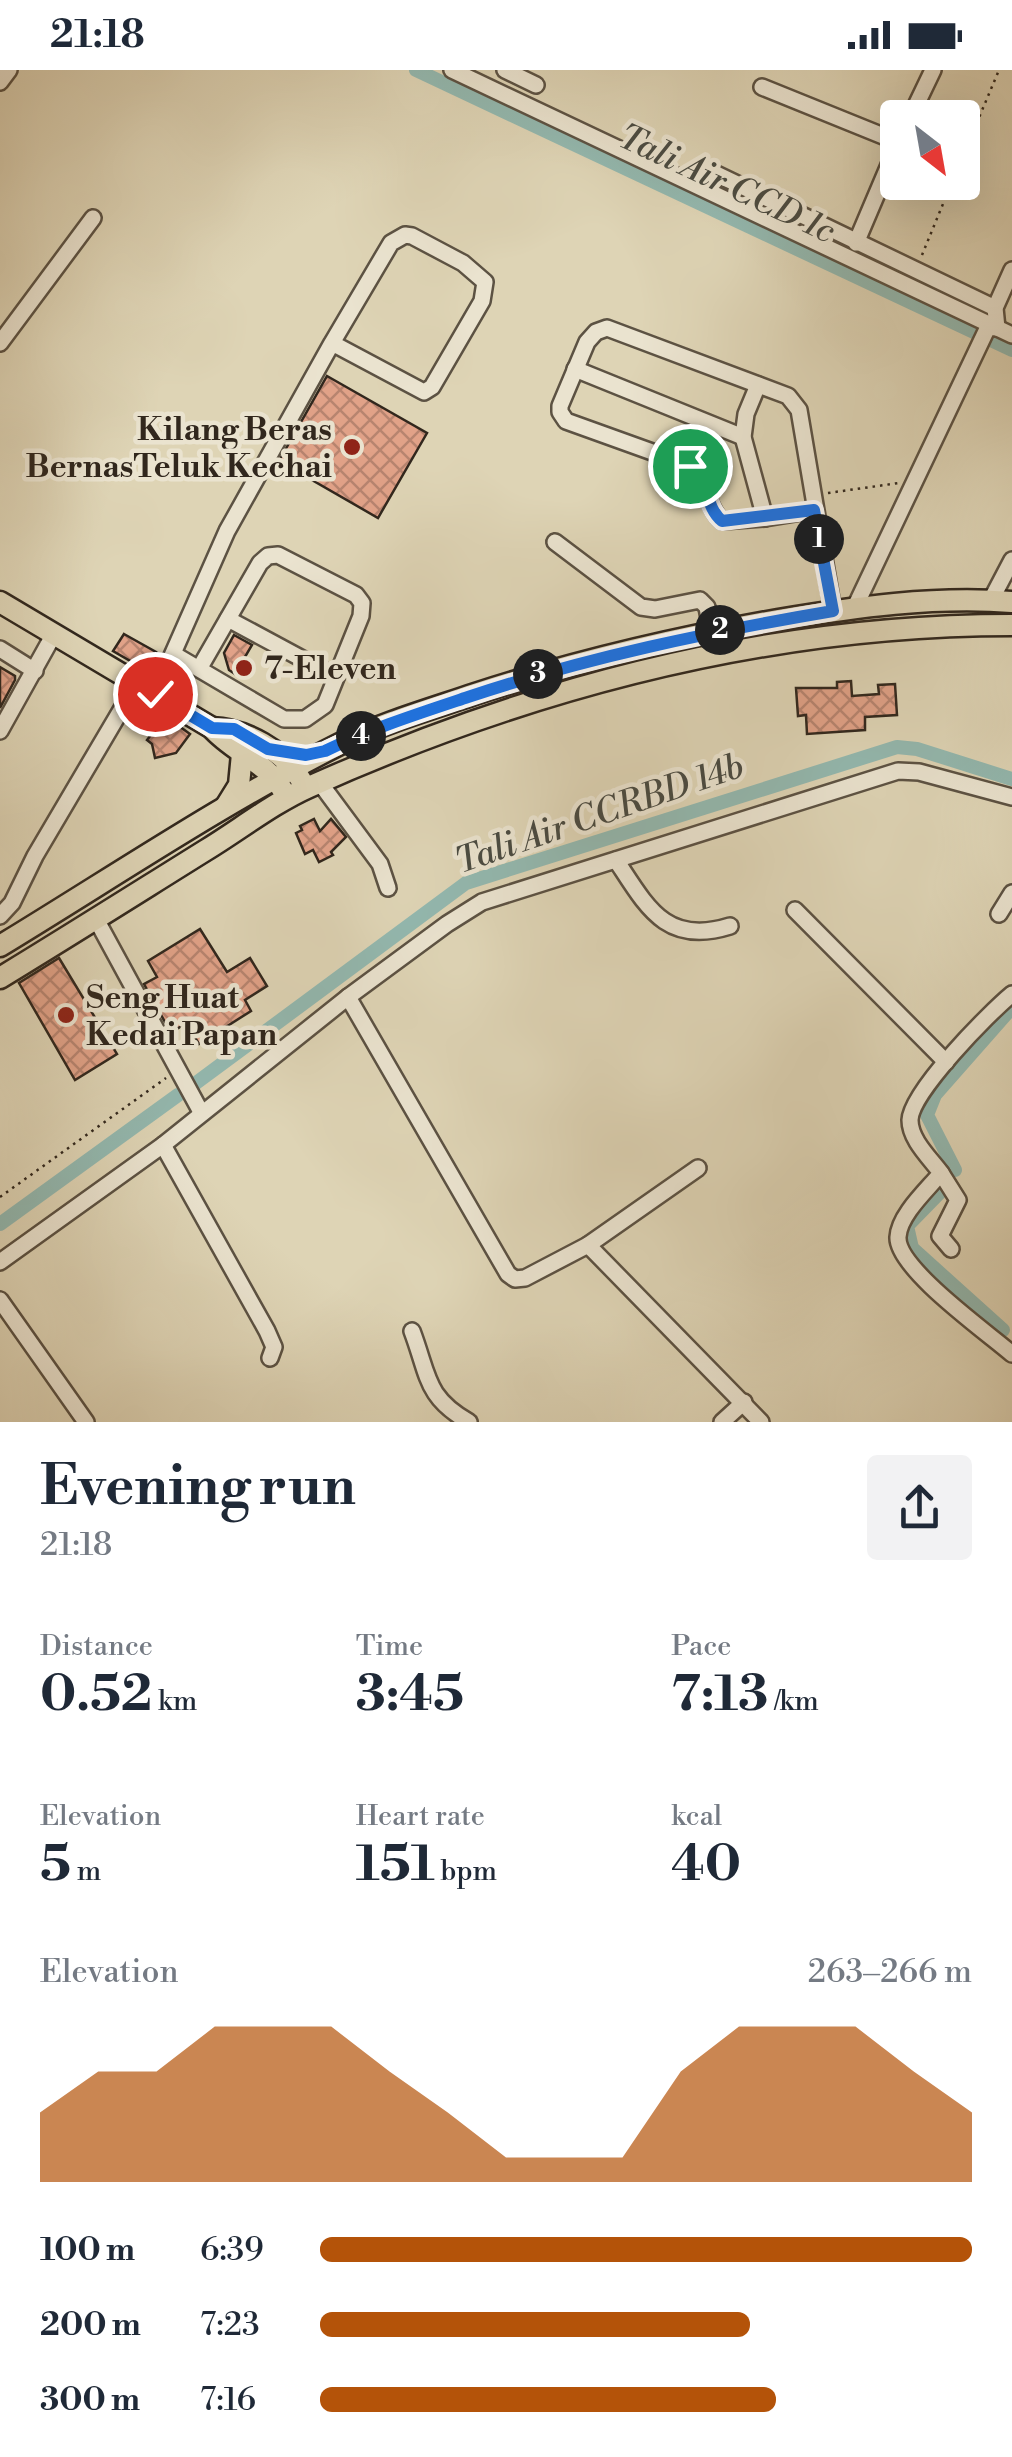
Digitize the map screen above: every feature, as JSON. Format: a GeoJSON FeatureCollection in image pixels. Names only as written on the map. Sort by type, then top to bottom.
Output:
{"type":"FeatureCollection","features":[{"type":"Feature","properties":{"kind":"main road"},"geometry":{"type":"LineString","coordinates":[[268,749],[306,755],[560,666],[711,631],[854,607],[1002,601]]}},
{"type":"Feature","properties":{"kind":"main road"},"geometry":{"type":"LineString","coordinates":[[0,602],[212,728],[226,744],[297,784]]}},
{"type":"Feature","properties":{"kind":"main road"},"geometry":{"type":"LineString","coordinates":[[0,946],[221,812],[562,690],[688,658],[856,632],[1012,625]]}},
{"type":"Feature","properties":{"kind":"main road"},"geometry":{"type":"LineString","coordinates":[[212,728],[234,729],[268,749],[297,784]]}},
{"type":"Feature","properties":{"kind":"main road"},"geometry":{"type":"LineString","coordinates":[[0,978],[96,919],[297,784],[342,743]]}},
{"type":"Feature","properties":{"kind":"main road"},"geometry":{"type":"LineString","coordinates":[[221,812],[239,785],[242,754]]}},
{"type":"Feature","properties":{"kind":"street"},"geometry":{"type":"LineString","coordinates":[[0,82],[9,70]]}},
{"type":"Feature","properties":{"kind":"street"},"geometry":{"type":"LineString","coordinates":[[452,70],[999,330]]}},
{"type":"Feature","properties":{"kind":"street"},"geometry":{"type":"LineString","coordinates":[[505,70],[536,85]]}},
{"type":"Feature","properties":{"kind":"street"},"geometry":{"type":"LineString","coordinates":[[919,100],[933,70]]}},
{"type":"Feature","properties":{"kind":"street"},"geometry":{"type":"LineString","coordinates":[[762,86],[880,135]]}},
{"type":"Feature","properties":{"kind":"street"},"geometry":{"type":"LineString","coordinates":[[708,170],[996,308]]}},
{"type":"Feature","properties":{"kind":"street"},"geometry":{"type":"LineString","coordinates":[[856,242],[880,185]]}},
{"type":"Feature","properties":{"kind":"street"},"geometry":{"type":"LineString","coordinates":[[799,216],[801,234]]}},
{"type":"Feature","properties":{"kind":"street"},"geometry":{"type":"LineString","coordinates":[[0,343],[93,218]]}},
{"type":"Feature","properties":{"kind":"street"},"geometry":{"type":"LineString","coordinates":[[155,694],[228,531],[332,343],[396,239],[412,236],[463,263],[485,282],[482,302],[432,388],[424,392],[332,343]]}},
{"type":"Feature","properties":{"kind":"street"},"geometry":{"type":"LineString","coordinates":[[999,330],[996,308],[1012,270]]}},
{"type":"Feature","properties":{"kind":"street"},"geometry":{"type":"LineString","coordinates":[[813,503],[765,518],[722,521],[714,514],[701,476],[694,468],[566,422],[560,408],[586,342],[607,328],[788,396],[799,410],[833,611]]}},
{"type":"Feature","properties":{"kind":"street"},"geometry":{"type":"LineString","coordinates":[[854,607],[980,347],[999,330]]}},
{"type":"Feature","properties":{"kind":"street"},"geometry":{"type":"LineString","coordinates":[[575,369],[743,436]]}},
{"type":"Feature","properties":{"kind":"street"},"geometry":{"type":"LineString","coordinates":[[758,385],[746,414],[743,436],[765,518]]}},
{"type":"Feature","properties":{"kind":"street"},"geometry":{"type":"LineString","coordinates":[[555,542],[641,607],[655,609],[700,600],[707,607],[711,631]]}},
{"type":"Feature","properties":{"kind":"street"},"geometry":{"type":"LineString","coordinates":[[175,655],[284,719],[305,719],[319,712],[361,616],[362,603],[356,594],[278,555],[268,556],[260,562],[199,669]]}},
{"type":"Feature","properties":{"kind":"street"},"geometry":{"type":"LineString","coordinates":[[1002,601],[1012,560]]}},
{"type":"Feature","properties":{"kind":"street"},"geometry":{"type":"LineString","coordinates":[[228,619],[336,677]]}},
{"type":"Feature","properties":{"kind":"street"},"geometry":{"type":"LineString","coordinates":[[1,726],[54,634]]}},
{"type":"Feature","properties":{"kind":"street"},"geometry":{"type":"LineString","coordinates":[[0,649],[35,670]]}},
{"type":"Feature","properties":{"kind":"street"},"geometry":{"type":"LineString","coordinates":[[0,916],[12,902],[34,856],[127,700]]}},
{"type":"Feature","properties":{"kind":"street"},"geometry":{"type":"LineString","coordinates":[[0,1262],[162,1145],[348,997],[482,902],[902,770],[1012,797]]}},
{"type":"Feature","properties":{"kind":"street"},"geometry":{"type":"LineString","coordinates":[[297,784],[380,864],[388,888]]}},
{"type":"Feature","properties":{"kind":"street"},"geometry":{"type":"LineString","coordinates":[[616,860],[644,901],[672,926],[708,933],[730,926]]}},
{"type":"Feature","properties":{"kind":"street"},"geometry":{"type":"LineString","coordinates":[[999,914],[1012,893]]}},
{"type":"Feature","properties":{"kind":"street"},"geometry":{"type":"LineString","coordinates":[[795,910],[946,1062]]}},
{"type":"Feature","properties":{"kind":"street"},"geometry":{"type":"LineString","coordinates":[[96,919],[201,1112]]}},
{"type":"Feature","properties":{"kind":"street"},"geometry":{"type":"LineString","coordinates":[[952,1249],[940,1236],[958,1200],[917,1140],[910,1122],[914,1108],[946,1062],[1012,994]]}},
{"type":"Feature","properties":{"kind":"street"},"geometry":{"type":"LineString","coordinates":[[348,997],[508,1274],[515,1279],[526,1278],[588,1244],[698,1168]]}},
{"type":"Feature","properties":{"kind":"street"},"geometry":{"type":"LineString","coordinates":[[162,1145],[267,1330],[274,1347],[270,1358]]}},
{"type":"Feature","properties":{"kind":"street"},"geometry":{"type":"LineString","coordinates":[[941,1173],[902,1223],[898,1244],[916,1269],[1009,1345]]}},
{"type":"Feature","properties":{"kind":"street"},"geometry":{"type":"LineString","coordinates":[[588,1244],[761,1422]]}},
{"type":"Feature","properties":{"kind":"street"},"geometry":{"type":"LineString","coordinates":[[0,1300],[86,1422]]}},
{"type":"Feature","properties":{"kind":"street"},"geometry":{"type":"LineString","coordinates":[[412,1331],[433,1393],[449,1410],[470,1422]]}},
{"type":"Feature","properties":{"kind":"street"},"geometry":{"type":"LineString","coordinates":[[722,1422],[744,1402]]}},
{"type":"Feature","properties":{"kind":"path"},"geometry":{"type":"LineString","coordinates":[[980,115],[999,70]]}},
{"type":"Feature","properties":{"kind":"path"},"geometry":{"type":"LineString","coordinates":[[915,270],[944,200]]}},
{"type":"Feature","properties":{"kind":"path"},"geometry":{"type":"LineString","coordinates":[[813,503],[912,482]]}},
{"type":"Feature","properties":{"kind":"path"},"geometry":{"type":"LineString","coordinates":[[0,1196],[178,1070]]}},
{"type":"Feature","properties":{"kind":"building","name":"Kilang Beras BernasTeluk Kechai"},"geometry":{"type":"Polygon","coordinates":[[[327,376],[427,433],[378,518],[279,461],[327,376]]]}},
{"type":"Feature","properties":{"kind":"building"},"geometry":{"type":"Polygon","coordinates":[[[124,634],[156,652],[146,670],[113,651],[124,634]]]}},
{"type":"Feature","properties":{"kind":"building"},"geometry":{"type":"Polygon","coordinates":[[[234,635],[252,645],[235,674],[229,670],[224,653],[234,635]]]}},
{"type":"Feature","properties":{"kind":"building"},"geometry":{"type":"Polygon","coordinates":[[[0,667],[15,676],[15,680],[0,708],[0,667]]]}},
{"type":"Feature","properties":{"kind":"building"},"geometry":{"type":"Polygon","coordinates":[[[851,681],[852,696],[879,694],[878,685],[895,684],[897,715],[865,717],[865,730],[807,734],[806,715],[798,716],[796,688],[837,688],[837,682],[851,681]]]}},
{"type":"Feature","properties":{"kind":"building"},"geometry":{"type":"Polygon","coordinates":[[[161,713],[190,734],[176,753],[155,758],[147,740],[161,722],[156,719],[161,713]]]}},
{"type":"Feature","properties":{"kind":"building"},"geometry":{"type":"Polygon","coordinates":[[[314,819],[320,831],[331,819],[346,837],[331,852],[333,855],[319,862],[313,850],[305,854],[296,833],[302,830],[300,826],[314,819]]]}},
{"type":"Feature","properties":{"kind":"building"},"geometry":{"type":"Polygon","coordinates":[[[200,929],[227,972],[250,958],[267,986],[245,1000],[251,1011],[199,1044],[186,1023],[171,1033],[144,984],[157,977],[148,961],[200,929]]]}},
{"type":"Feature","properties":{"kind":"building","name":"Seng Huat Kedai Papan"},"geometry":{"type":"Polygon","coordinates":[[[59,958],[117,1054],[75,1080],[19,983],[59,958]]]}},
{"type":"Feature","properties":{"kind":"waterway","name":"Tali Air CCD 1c"},"geometry":{"type":"LineString","coordinates":[[416,70],[1012,350]]}},
{"type":"Feature","properties":{"kind":"waterway","name":"Tali Air CCRBD 14b"},"geometry":{"type":"LineString","coordinates":[[196,1083],[466,883],[897,747],[917,749],[1012,779]]}},
{"type":"Feature","properties":{"kind":"waterway"},"geometry":{"type":"LineString","coordinates":[[955,1170],[927,1115],[935,1095],[1008,1012]]}},
{"type":"Feature","properties":{"kind":"waterway","name":"Tali Air CCRBD 14b"},"geometry":{"type":"LineString","coordinates":[[0,1224],[178,1095]]}},
{"type":"Feature","properties":{"kind":"waterway"},"geometry":{"type":"LineString","coordinates":[[945,1187],[907,1226],[912,1248],[1003,1330]]}},
{"type":"Feature","properties":{"kind":"place","name":"Kilang Beras BernasTeluk Kechai"},"geometry":{"type":"Point","coordinates":[352,447]}},
{"type":"Feature","properties":{"kind":"place","name":"7-Eleven"},"geometry":{"type":"Point","coordinates":[244,668]}},
{"type":"Feature","properties":{"kind":"place","name":"Seng Huat Kedai Papan"},"geometry":{"type":"Point","coordinates":[66,1015]}},
{"type":"Feature","properties":{"kind":"route"},"geometry":{"type":"LineString","coordinates":[[155,694],[212,728],[234,729],[268,749],[306,755],[560,666],[711,631],[833,611],[814,510],[722,521],[712,510],[699,472],[690,466]]}}]}
